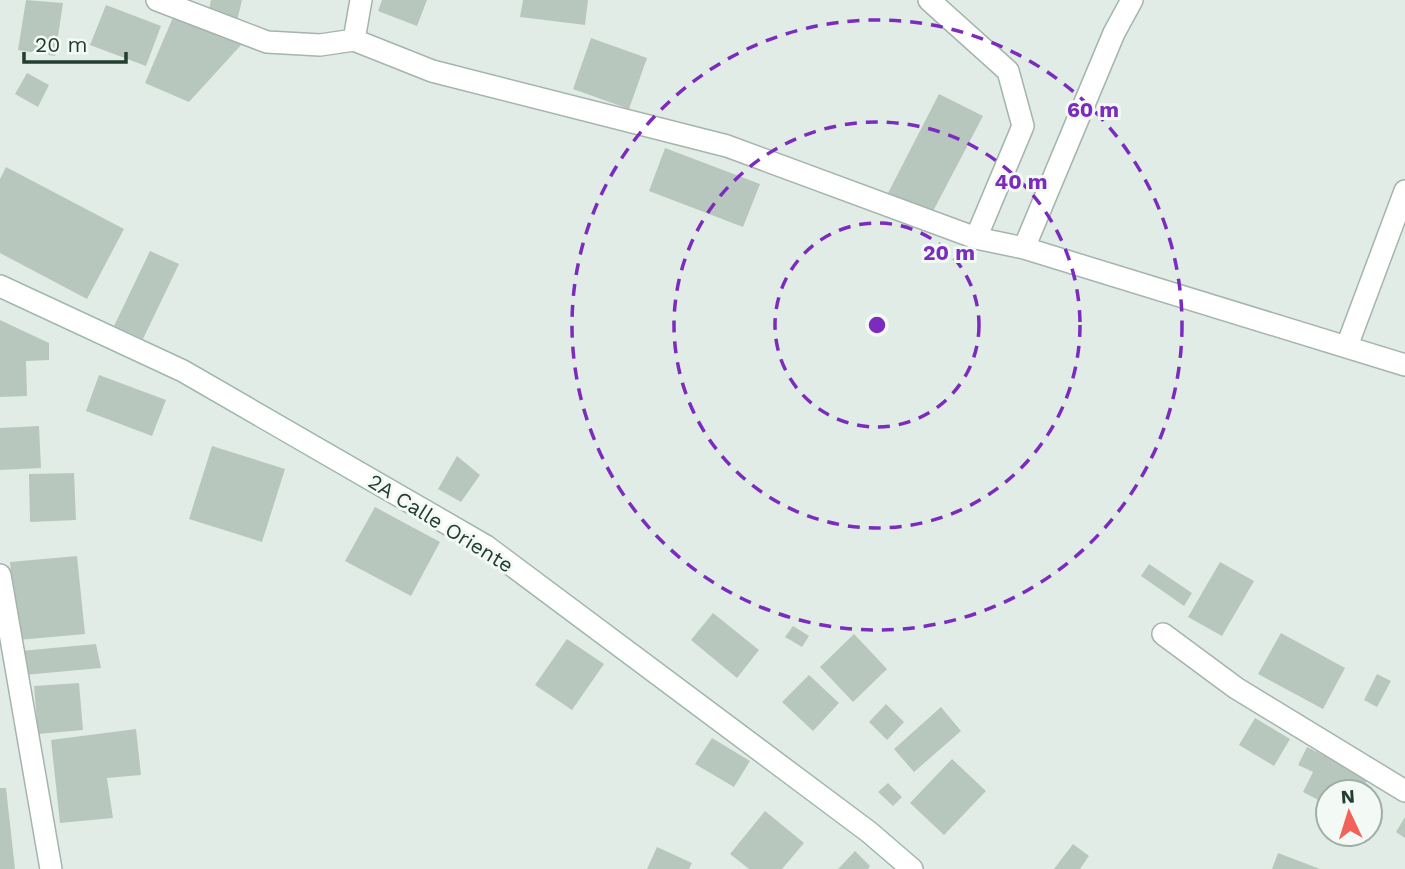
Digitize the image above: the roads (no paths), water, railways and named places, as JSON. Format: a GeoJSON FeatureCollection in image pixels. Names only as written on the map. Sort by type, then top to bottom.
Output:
{"type":"FeatureCollection","features":[{"type":"Feature","properties":{"kind":"street"},"geometry":{"type":"LineString","coordinates":[[157,0],[267,41],[320,45],[354,40],[432,71],[726,146],[976,238],[1024,248],[1405,365]]}},
{"type":"Feature","properties":{"kind":"street"},"geometry":{"type":"LineString","coordinates":[[354,40],[361,0]]}},
{"type":"Feature","properties":{"kind":"street"},"geometry":{"type":"LineString","coordinates":[[929,0],[1008,72],[1023,126],[976,238]]}},
{"type":"Feature","properties":{"kind":"street"},"geometry":{"type":"LineString","coordinates":[[1024,248],[1114,33],[1132,0]]}},
{"type":"Feature","properties":{"kind":"street"},"geometry":{"type":"LineString","coordinates":[[1347,345],[1405,191]]}},
{"type":"Feature","properties":{"kind":"street","name":"2A Calle Oriente"},"geometry":{"type":"LineString","coordinates":[[0,286],[183,370],[486,546],[869,832],[912,869]]}},
{"type":"Feature","properties":{"kind":"street"},"geometry":{"type":"LineString","coordinates":[[0,575],[51,869]]}},
{"type":"Feature","properties":{"kind":"street"},"geometry":{"type":"LineString","coordinates":[[1163,634],[1236,688],[1405,791]]}}]}
